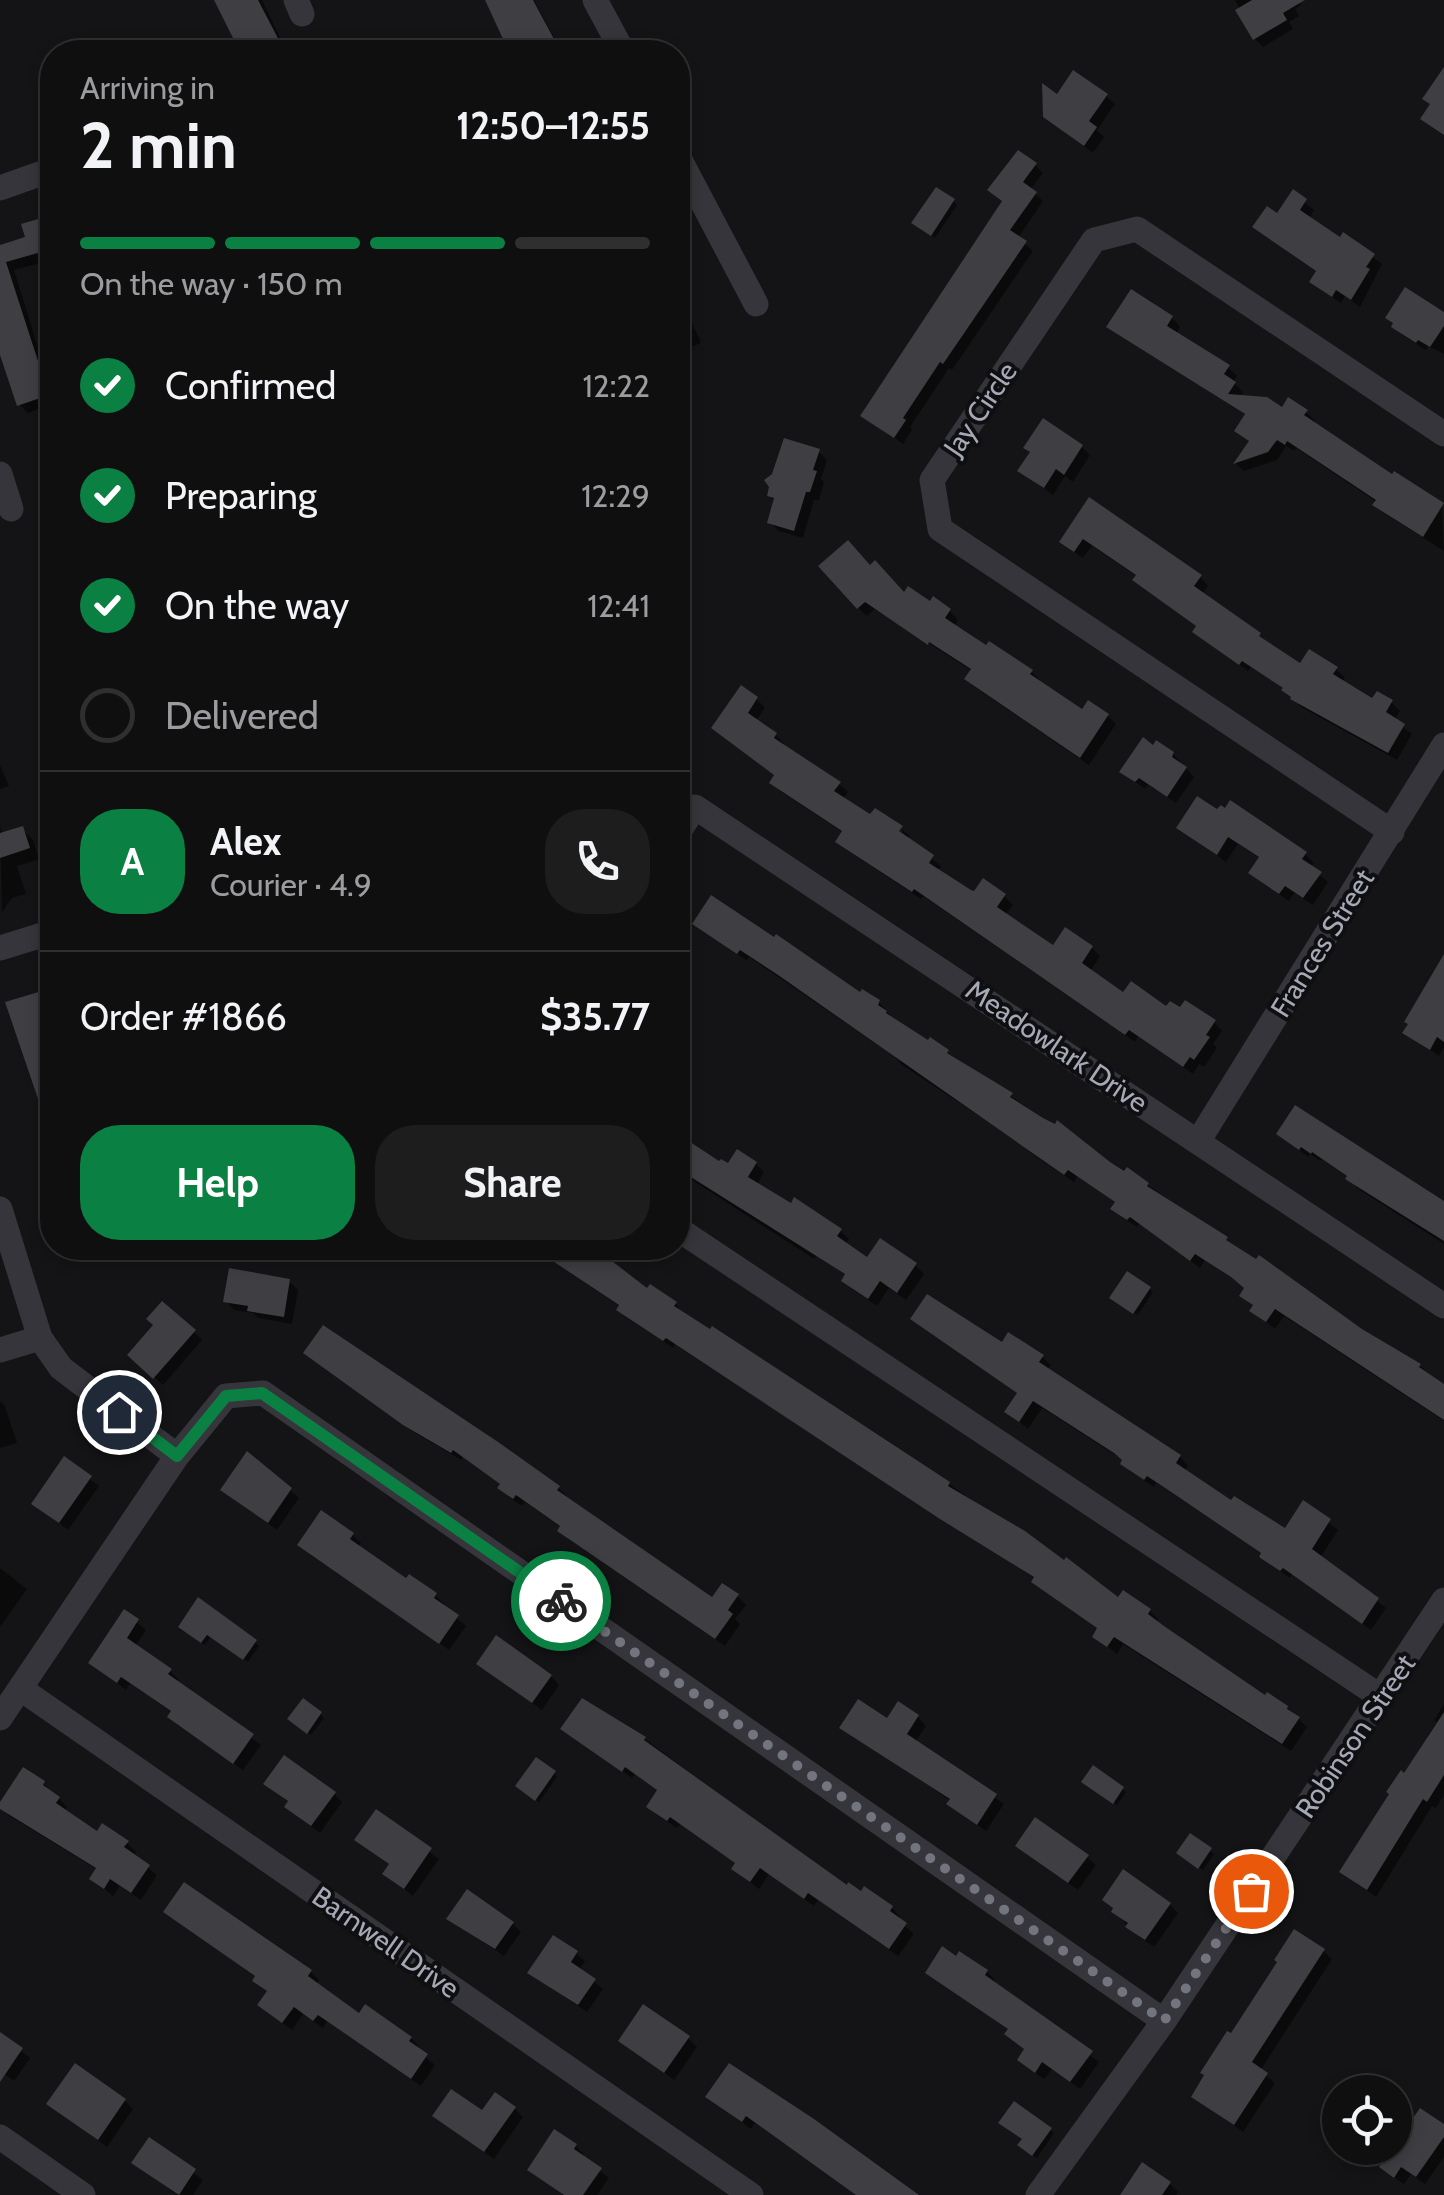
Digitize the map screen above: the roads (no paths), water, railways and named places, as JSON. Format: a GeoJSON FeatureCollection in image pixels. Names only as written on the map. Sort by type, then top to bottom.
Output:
{"type":"FeatureCollection","features":[{"type":"Feature","properties":{"kind":"street"},"geometry":{"type":"LineString","coordinates":[[595,0],[617,40]]}},
{"type":"Feature","properties":{"kind":"street"},"geometry":{"type":"LineString","coordinates":[[0,188],[40,175]]}},
{"type":"Feature","properties":{"kind":"street"},"geometry":{"type":"LineString","coordinates":[[690,182],[756,304]]}},
{"type":"Feature","properties":{"kind":"street","name":"Jay Circle"},"geometry":{"type":"LineString","coordinates":[[1392,832],[940,529],[932,480],[1094,240],[1137,228],[1444,434]]}},
{"type":"Feature","properties":{"kind":"street"},"geometry":{"type":"LineString","coordinates":[[0,474],[11,509]]}},
{"type":"Feature","properties":{"kind":"street","name":"Frances Street"},"geometry":{"type":"LineString","coordinates":[[1199,1140],[1444,745]]}},
{"type":"Feature","properties":{"kind":"street","name":"Meadowlark Drive"},"geometry":{"type":"LineString","coordinates":[[690,816],[696,807],[1444,1306]]}},
{"type":"Feature","properties":{"kind":"street"},"geometry":{"type":"LineString","coordinates":[[0,948],[40,936]]}},
{"type":"Feature","properties":{"kind":"street"},"geometry":{"type":"LineString","coordinates":[[0,1209],[40,1338],[61,1368],[177,1456]]}},
{"type":"Feature","properties":{"kind":"street"},"geometry":{"type":"LineString","coordinates":[[690,1237],[1381,1697]]}},
{"type":"Feature","properties":{"kind":"street"},"geometry":{"type":"LineString","coordinates":[[0,1350],[40,1338]]}},
{"type":"Feature","properties":{"kind":"street"},"geometry":{"type":"LineString","coordinates":[[0,1718],[177,1456],[226,1396],[262,1393],[1164,2021]]}},
{"type":"Feature","properties":{"kind":"street","name":"Robinson Street"},"geometry":{"type":"LineString","coordinates":[[1038,2195],[1164,2021],[1444,1600]]}},
{"type":"Feature","properties":{"kind":"street","name":"Barnwell Drive"},"geometry":{"type":"LineString","coordinates":[[21,1689],[751,2195]]}},
{"type":"Feature","properties":{"kind":"street"},"geometry":{"type":"LineString","coordinates":[[0,2137],[83,2195]]}}]}
